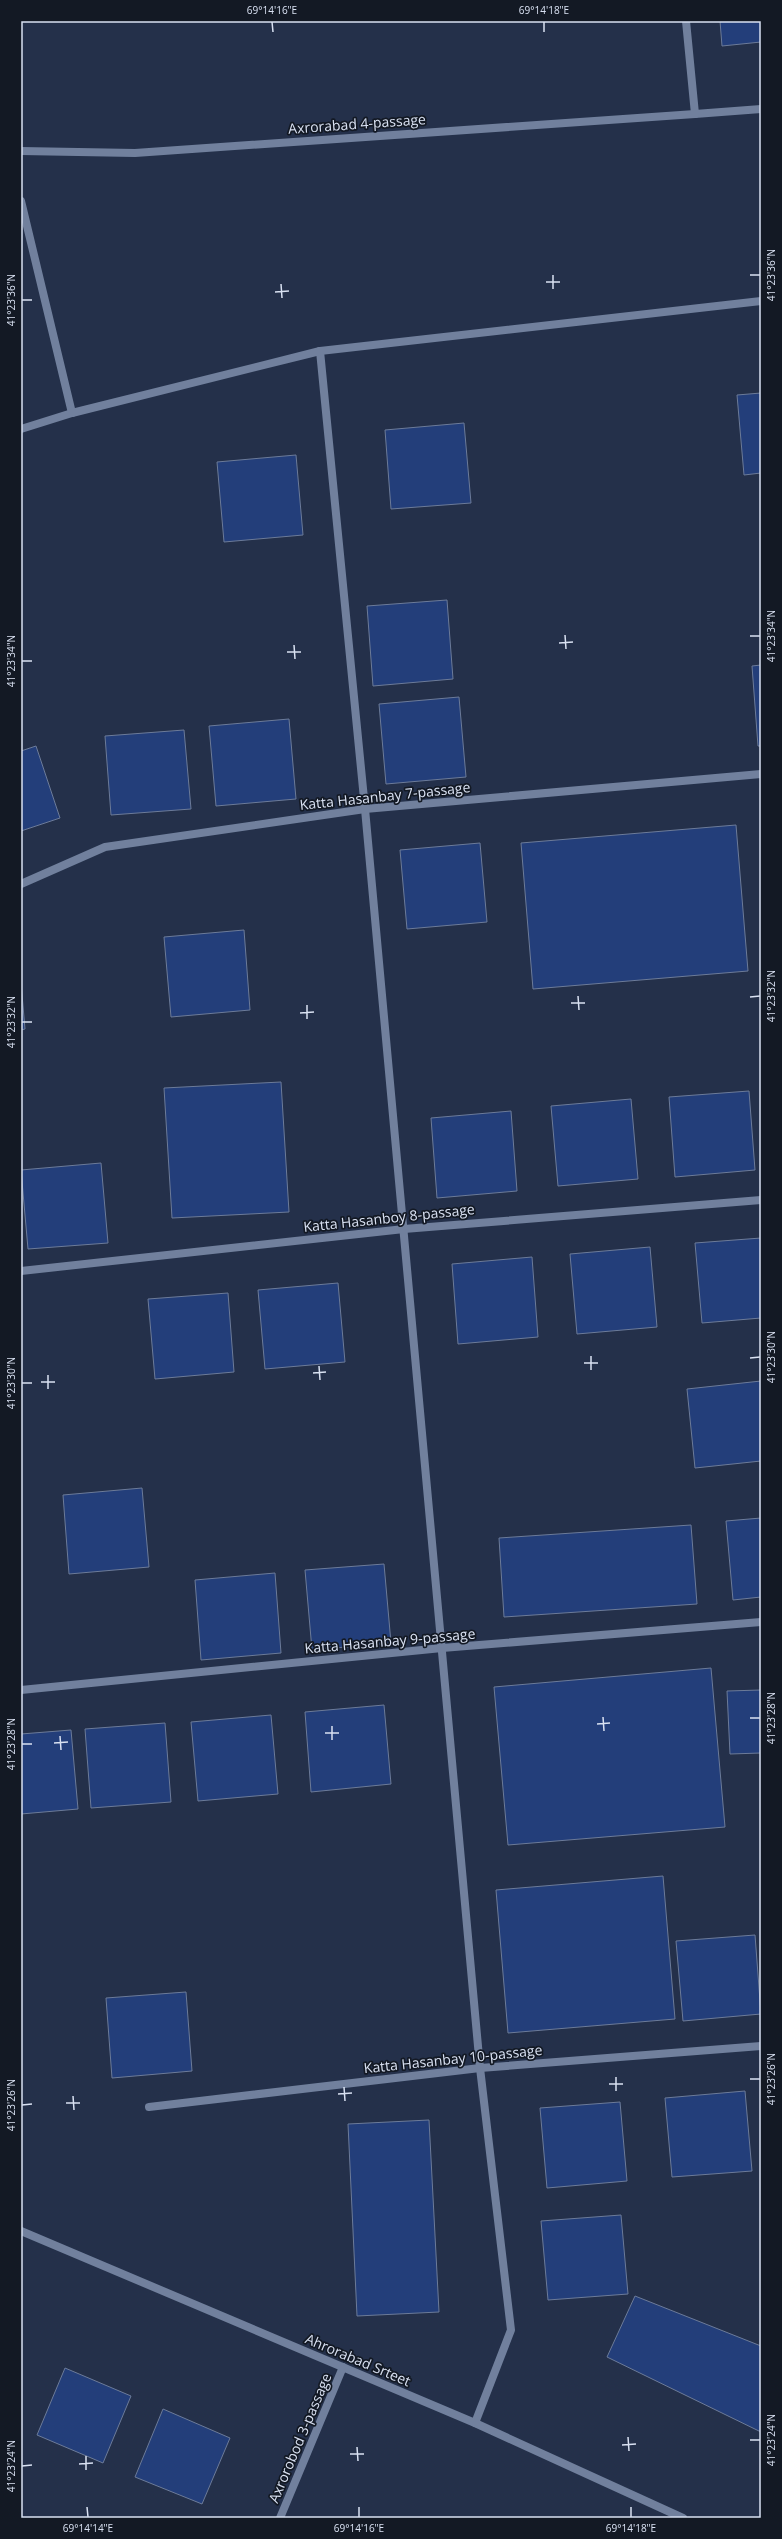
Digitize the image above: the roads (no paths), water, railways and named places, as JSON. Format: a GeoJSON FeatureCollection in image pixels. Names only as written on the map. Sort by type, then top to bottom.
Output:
{"type":"FeatureCollection","features":[{"type":"Feature","properties":{"kind":"street"},"geometry":{"type":"LineString","coordinates":[[686,21],[695,114]]}},
{"type":"Feature","properties":{"kind":"street","name":"Axrorabad 4-passage"},"geometry":{"type":"LineString","coordinates":[[21,151],[135,153],[761,109]]}},
{"type":"Feature","properties":{"kind":"street"},"geometry":{"type":"LineString","coordinates":[[21,201],[72,413]]}},
{"type":"Feature","properties":{"kind":"street"},"geometry":{"type":"LineString","coordinates":[[21,429],[72,413],[320,351],[761,301]]}},
{"type":"Feature","properties":{"kind":"street"},"geometry":{"type":"LineString","coordinates":[[320,351],[365,809],[480,2068],[511,2330],[475,2423]]}},
{"type":"Feature","properties":{"kind":"street","name":"Katta Hasanbay 7-passage"},"geometry":{"type":"LineString","coordinates":[[21,884],[105,847],[365,809],[761,774]]}},
{"type":"Feature","properties":{"kind":"street","name":"Katta Hasanboy 8-passage"},"geometry":{"type":"LineString","coordinates":[[21,1271],[404,1229],[761,1200]]}},
{"type":"Feature","properties":{"kind":"street","name":"Katta Hasanbay 9-passage"},"geometry":{"type":"LineString","coordinates":[[21,1690],[442,1648],[761,1622]]}},
{"type":"Feature","properties":{"kind":"street","name":"Katta Hasanbay 10-passage"},"geometry":{"type":"LineString","coordinates":[[149,2107],[480,2068],[761,2046]]}},
{"type":"Feature","properties":{"kind":"street","name":"Ahrorabad Srteet"},"geometry":{"type":"LineString","coordinates":[[21,2231],[475,2423],[683,2518]]}},
{"type":"Feature","properties":{"kind":"street","name":"Axrorobod 3-passage"},"geometry":{"type":"LineString","coordinates":[[280,2518],[343,2367]]}}]}
